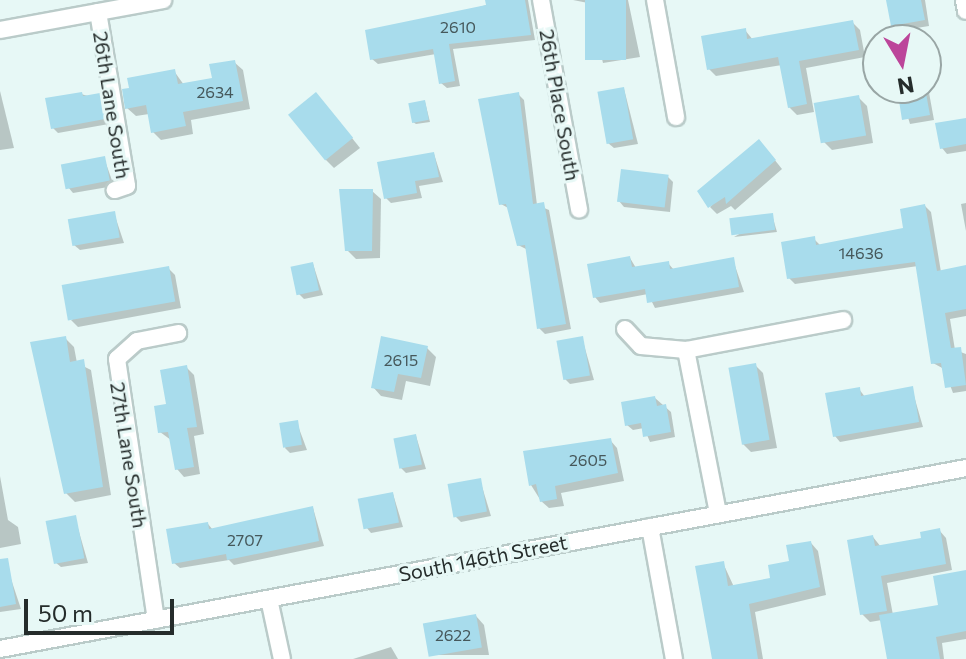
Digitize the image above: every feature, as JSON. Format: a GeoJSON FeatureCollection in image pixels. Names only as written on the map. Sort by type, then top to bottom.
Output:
{"type":"FeatureCollection","features":[{"type":"Feature","properties":{"kind":"street"},"geometry":{"type":"LineString","coordinates":[[0,30],[163,0]]}},
{"type":"Feature","properties":{"kind":"street","name":"26th Place South"},"geometry":{"type":"LineString","coordinates":[[541,0],[579,210]]}},
{"type":"Feature","properties":{"kind":"street"},"geometry":{"type":"LineString","coordinates":[[655,0],[676,117]]}},
{"type":"Feature","properties":{"kind":"street"},"geometry":{"type":"LineString","coordinates":[[964,0],[966,11]]}},
{"type":"Feature","properties":{"kind":"street","name":"26th Lane South"},"geometry":{"type":"LineString","coordinates":[[98,12],[127,186],[115,190]]}},
{"type":"Feature","properties":{"kind":"street"},"geometry":{"type":"LineString","coordinates":[[625,329],[641,346],[686,350],[843,320]]}},
{"type":"Feature","properties":{"kind":"street","name":"27th Lane South"},"geometry":{"type":"LineString","coordinates":[[156,620],[117,359],[137,341],[178,333]]}},
{"type":"Feature","properties":{"kind":"street"},"geometry":{"type":"LineString","coordinates":[[686,350],[718,513]]}},
{"type":"Feature","properties":{"kind":"street","name":"South 146th Street"},"geometry":{"type":"LineString","coordinates":[[0,649],[966,468]]}},
{"type":"Feature","properties":{"kind":"street"},"geometry":{"type":"LineString","coordinates":[[650,527],[674,659]]}},
{"type":"Feature","properties":{"kind":"street"},"geometry":{"type":"LineString","coordinates":[[269,599],[282,659]]}},
{"type":"Feature","properties":{"kind":"building"},"geometry":{"type":"Polygon","coordinates":[[[485,0],[525,0],[531,35],[449,44],[455,81],[439,84],[433,49],[370,60],[365,30],[486,5],[485,0]]]}},
{"type":"Feature","properties":{"kind":"building"},"geometry":{"type":"Polygon","coordinates":[[[585,0],[626,0],[626,60],[585,60],[585,0]]]}},
{"type":"Feature","properties":{"kind":"building"},"geometry":{"type":"Polygon","coordinates":[[[886,0],[921,0],[925,20],[891,24],[886,0]]]}},
{"type":"Feature","properties":{"kind":"building"},"geometry":{"type":"Polygon","coordinates":[[[853,20],[859,50],[799,61],[807,104],[788,108],[778,57],[707,70],[701,36],[746,28],[747,39],[853,20]]]}},
{"type":"Feature","properties":{"kind":"building"},"geometry":{"type":"Polygon","coordinates":[[[235,60],[243,101],[183,112],[186,126],[151,133],[146,105],[125,109],[122,89],[129,88],[127,78],[175,69],[178,84],[212,78],[209,64],[235,60]]]}},
{"type":"Feature","properties":{"kind":"building"},"geometry":{"type":"Polygon","coordinates":[[[624,87],[633,139],[607,144],[597,92],[624,87]]]}},
{"type":"Feature","properties":{"kind":"building"},"geometry":{"type":"Polygon","coordinates":[[[82,92],[83,96],[100,93],[105,119],[51,129],[45,98],[82,92]]]}},
{"type":"Feature","properties":{"kind":"building"},"geometry":{"type":"Polygon","coordinates":[[[316,92],[353,138],[325,161],[288,115],[316,92]]]}},
{"type":"Feature","properties":{"kind":"building"},"geometry":{"type":"Polygon","coordinates":[[[519,92],[533,204],[544,202],[566,324],[537,329],[525,245],[517,246],[506,204],[499,205],[478,99],[519,92]]]}},
{"type":"Feature","properties":{"kind":"building"},"geometry":{"type":"Polygon","coordinates":[[[859,95],[866,135],[821,143],[814,103],[859,95]]]}},
{"type":"Feature","properties":{"kind":"building"},"geometry":{"type":"Polygon","coordinates":[[[425,100],[429,120],[412,123],[408,103],[425,100]]]}},
{"type":"Feature","properties":{"kind":"building"},"geometry":{"type":"Polygon","coordinates":[[[900,104],[928,104],[930,115],[902,120],[900,104]]]}},
{"type":"Feature","properties":{"kind":"building"},"geometry":{"type":"Polygon","coordinates":[[[966,118],[966,144],[940,149],[935,123],[966,118]]]}},
{"type":"Feature","properties":{"kind":"building"},"geometry":{"type":"Polygon","coordinates":[[[759,139],[776,160],[726,204],[725,197],[708,208],[697,191],[759,139]]]}},
{"type":"Feature","properties":{"kind":"building"},"geometry":{"type":"Polygon","coordinates":[[[434,152],[439,177],[415,181],[417,193],[384,199],[377,162],[434,152]]]}},
{"type":"Feature","properties":{"kind":"building"},"geometry":{"type":"Polygon","coordinates":[[[105,156],[110,181],[66,189],[61,165],[105,156]]]}},
{"type":"Feature","properties":{"kind":"building"},"geometry":{"type":"Polygon","coordinates":[[[621,169],[669,175],[665,208],[617,202],[621,169]]]}},
{"type":"Feature","properties":{"kind":"building"},"geometry":{"type":"Polygon","coordinates":[[[339,189],[373,189],[372,251],[345,251],[339,189]]]}},
{"type":"Feature","properties":{"kind":"building"},"geometry":{"type":"Polygon","coordinates":[[[925,204],[937,271],[966,265],[966,309],[945,313],[951,348],[961,347],[966,385],[945,388],[941,363],[931,364],[915,262],[787,279],[781,242],[815,236],[816,245],[903,228],[900,209],[925,204]]]}},
{"type":"Feature","properties":{"kind":"building"},"geometry":{"type":"Polygon","coordinates":[[[115,211],[120,238],[72,246],[68,219],[115,211]]]}},
{"type":"Feature","properties":{"kind":"building"},"geometry":{"type":"Polygon","coordinates":[[[773,213],[775,230],[731,235],[729,218],[773,213]]]}},
{"type":"Feature","properties":{"kind":"building"},"geometry":{"type":"Polygon","coordinates":[[[630,256],[632,267],[669,261],[670,269],[734,257],[739,287],[647,303],[645,289],[593,298],[587,264],[630,256]]]}},
{"type":"Feature","properties":{"kind":"building"},"geometry":{"type":"Polygon","coordinates":[[[313,262],[319,290],[297,295],[291,267],[313,262]]]}},
{"type":"Feature","properties":{"kind":"building"},"geometry":{"type":"Polygon","coordinates":[[[169,266],[175,301],[68,320],[62,285],[169,266]]]}},
{"type":"Feature","properties":{"kind":"building"},"geometry":{"type":"Polygon","coordinates":[[[66,336],[70,362],[84,359],[103,487],[64,494],[30,342],[66,336]]]}},
{"type":"Feature","properties":{"kind":"building"},"geometry":{"type":"Polygon","coordinates":[[[381,336],[428,346],[421,378],[398,374],[394,392],[371,388],[381,336]]]}},
{"type":"Feature","properties":{"kind":"building"},"geometry":{"type":"Polygon","coordinates":[[[583,336],[590,375],[563,380],[556,341],[583,336]]]}},
{"type":"Feature","properties":{"kind":"building"},"geometry":{"type":"Polygon","coordinates":[[[756,363],[770,440],[742,445],[728,368],[756,363]]]}},
{"type":"Feature","properties":{"kind":"building"},"geometry":{"type":"Polygon","coordinates":[[[187,365],[197,427],[187,428],[194,467],[175,470],[168,432],[158,433],[154,406],[166,404],[160,370],[187,365]]]}},
{"type":"Feature","properties":{"kind":"building"},"geometry":{"type":"Polygon","coordinates":[[[913,386],[919,422],[833,437],[825,393],[860,387],[861,396],[913,386]]]}},
{"type":"Feature","properties":{"kind":"building"},"geometry":{"type":"Polygon","coordinates":[[[655,396],[657,406],[666,404],[671,432],[643,437],[641,423],[625,426],[621,402],[655,396]]]}},
{"type":"Feature","properties":{"kind":"building"},"geometry":{"type":"Polygon","coordinates":[[[298,420],[302,445],[283,448],[279,423],[298,420]]]}},
{"type":"Feature","properties":{"kind":"building"},"geometry":{"type":"Polygon","coordinates":[[[416,434],[422,464],[399,469],[393,438],[416,434]]]}},
{"type":"Feature","properties":{"kind":"building"},"geometry":{"type":"Polygon","coordinates":[[[611,438],[618,473],[555,486],[557,499],[540,502],[536,484],[529,486],[523,451],[611,438]]]}},
{"type":"Feature","properties":{"kind":"building"},"geometry":{"type":"Polygon","coordinates":[[[481,478],[487,511],[453,517],[448,484],[481,478]]]}},
{"type":"Feature","properties":{"kind":"building"},"geometry":{"type":"Polygon","coordinates":[[[393,492],[399,522],[364,529],[358,499],[393,492]]]}},
{"type":"Feature","properties":{"kind":"building"},"geometry":{"type":"Polygon","coordinates":[[[313,506],[319,541],[227,560],[226,554],[172,564],[166,529],[208,522],[209,529],[313,506]]]}},
{"type":"Feature","properties":{"kind":"building"},"geometry":{"type":"Polygon","coordinates":[[[76,515],[84,558],[54,564],[46,521],[76,515]]]}},
{"type":"Feature","properties":{"kind":"building"},"geometry":{"type":"Polygon","coordinates":[[[940,528],[946,564],[881,576],[887,611],[860,615],[847,540],[873,535],[875,546],[921,538],[920,532],[940,528]]]}},
{"type":"Feature","properties":{"kind":"building"},"geometry":{"type":"Polygon","coordinates":[[[811,541],[820,587],[749,604],[758,659],[712,659],[695,566],[724,561],[728,586],[770,578],[768,565],[789,561],[786,545],[811,541]]]}},
{"type":"Feature","properties":{"kind":"building"},"geometry":{"type":"Polygon","coordinates":[[[8,558],[16,604],[0,607],[0,559],[8,558]]]}},
{"type":"Feature","properties":{"kind":"building"},"geometry":{"type":"Polygon","coordinates":[[[966,570],[966,631],[936,637],[940,659],[887,659],[879,615],[938,605],[933,576],[966,570]]]}},
{"type":"Feature","properties":{"kind":"building"},"geometry":{"type":"Polygon","coordinates":[[[476,614],[482,647],[429,657],[423,623],[476,614]]]}}]}
